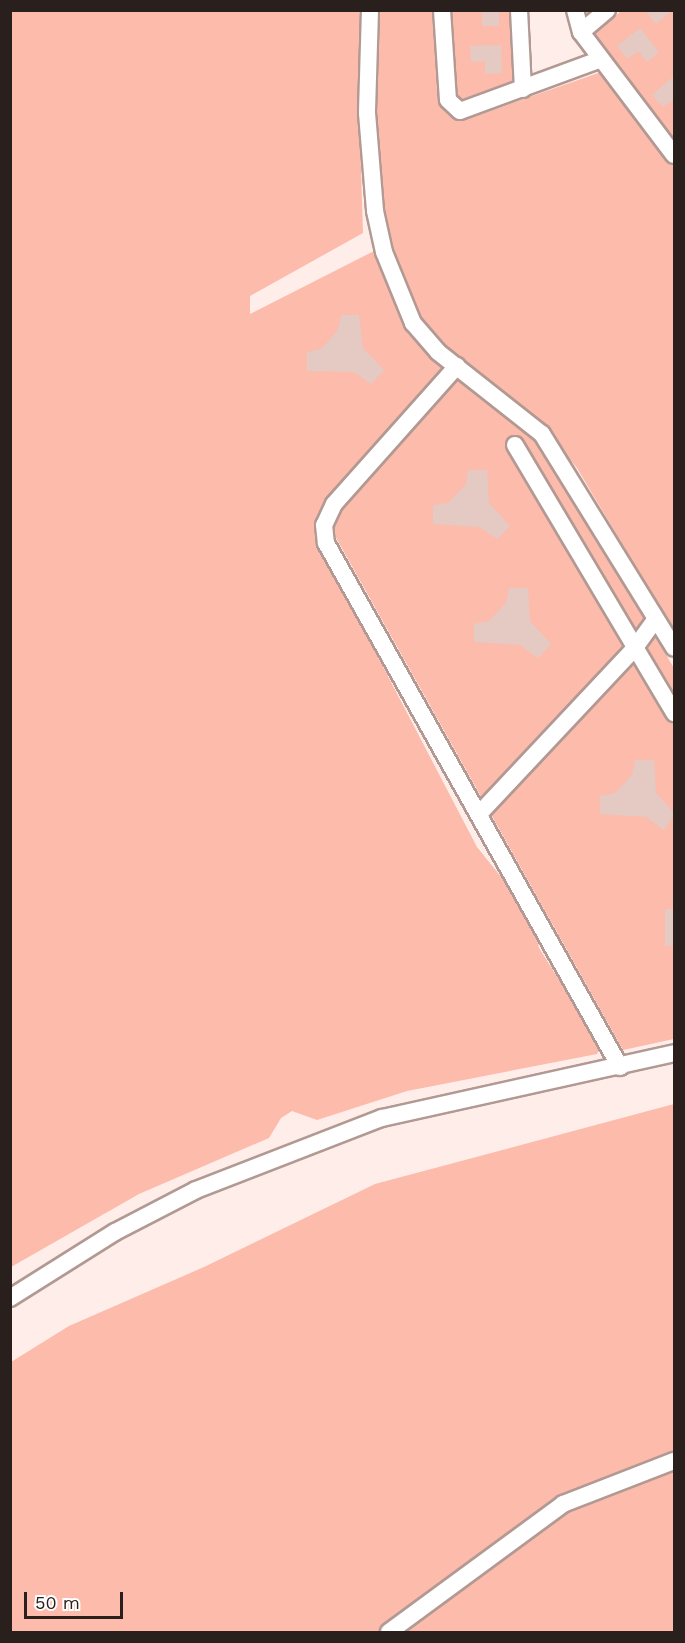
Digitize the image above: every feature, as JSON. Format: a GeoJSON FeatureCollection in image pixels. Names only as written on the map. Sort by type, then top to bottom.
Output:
{"type":"FeatureCollection","features":[{"type":"Feature","properties":{"kind":"street"},"geometry":{"type":"LineString","coordinates":[[370,10],[367,113],[375,211],[384,252],[413,323],[438,352],[542,434],[675,648]]}},
{"type":"Feature","properties":{"kind":"street"},"geometry":{"type":"LineString","coordinates":[[442,10],[448,100],[454,109],[466,111],[601,58]]}},
{"type":"Feature","properties":{"kind":"street"},"geometry":{"type":"LineString","coordinates":[[519,10],[523,89]]}},
{"type":"Feature","properties":{"kind":"street"},"geometry":{"type":"LineString","coordinates":[[575,10],[581,32],[675,155]]}},
{"type":"Feature","properties":{"kind":"street"},"geometry":{"type":"LineString","coordinates":[[581,32],[607,10]]}},
{"type":"Feature","properties":{"kind":"street"},"geometry":{"type":"LineString","coordinates":[[457,366],[334,504],[324,525],[326,543],[620,1067]]}},
{"type":"Feature","properties":{"kind":"street"},"geometry":{"type":"LineString","coordinates":[[515,445],[634,649],[675,712]]}},
{"type":"Feature","properties":{"kind":"street"},"geometry":{"type":"LineString","coordinates":[[479,814],[634,649],[657,619]]}},
{"type":"Feature","properties":{"kind":"street"},"geometry":{"type":"LineString","coordinates":[[10,1298],[115,1232],[196,1190],[382,1118],[675,1053]]}},
{"type":"Feature","properties":{"kind":"street"},"geometry":{"type":"LineString","coordinates":[[389,1632],[563,1504],[675,1461]]}},
{"type":"Feature","properties":{"kind":"shaded area"},"geometry":{"type":"Polygon","coordinates":[[[11,11],[360,11],[363,20],[359,103],[363,233],[250,296],[250,314],[374,251],[408,334],[448,368],[344,483],[320,546],[477,847],[531,914],[539,948],[601,1046],[597,1054],[407,1091],[317,1120],[292,1111],[281,1118],[269,1138],[139,1194],[11,1267],[11,11]]]}},
{"type":"Feature","properties":{"kind":"shaded area"},"geometry":{"type":"Polygon","coordinates":[[[378,11],[436,11],[443,108],[448,115],[467,119],[601,72],[674,166],[674,631],[577,468],[540,422],[462,364],[425,326],[412,302],[382,213],[376,138],[378,11]]]}},
{"type":"Feature","properties":{"kind":"shaded area"},"geometry":{"type":"Polygon","coordinates":[[[449,11],[511,11],[514,84],[456,101],[449,11]]]}},
{"type":"Feature","properties":{"kind":"shaded area"},"geometry":{"type":"Polygon","coordinates":[[[621,11],[674,11],[674,143],[593,36],[621,11]]]}},
{"type":"Feature","properties":{"kind":"shaded area"},"geometry":{"type":"Polygon","coordinates":[[[460,377],[537,440],[674,668],[674,1039],[623,1050],[330,527],[332,517],[460,377]]]}},
{"type":"Feature","properties":{"kind":"shaded area"},"geometry":{"type":"Polygon","coordinates":[[[674,1104],[674,1632],[11,1632],[11,1362],[69,1326],[204,1267],[375,1184],[674,1104]]]}},
{"type":"Feature","properties":{"kind":"building"},"geometry":{"type":"Polygon","coordinates":[[[482,10],[499,10],[499,26],[482,26],[482,10]]]}},
{"type":"Feature","properties":{"kind":"building"},"geometry":{"type":"Polygon","coordinates":[[[645,10],[673,10],[656,24],[645,10]]]}},
{"type":"Feature","properties":{"kind":"building"},"geometry":{"type":"Polygon","coordinates":[[[640,28],[659,52],[647,62],[638,51],[628,59],[617,46],[640,28]]]}},
{"type":"Feature","properties":{"kind":"building"},"geometry":{"type":"Polygon","coordinates":[[[501,45],[502,73],[485,74],[485,61],[471,62],[470,46],[501,45]]]}},
{"type":"Feature","properties":{"kind":"building"},"geometry":{"type":"Polygon","coordinates":[[[675,75],[675,98],[663,107],[652,95],[675,75]]]}},
{"type":"Feature","properties":{"kind":"building"},"geometry":{"type":"Polygon","coordinates":[[[341,315],[359,315],[363,348],[384,370],[371,384],[354,372],[307,371],[307,352],[321,349],[338,330],[341,315]]]}},
{"type":"Feature","properties":{"kind":"building"},"geometry":{"type":"Polygon","coordinates":[[[468,470],[487,470],[489,503],[510,526],[497,539],[480,527],[433,524],[433,505],[448,503],[466,484],[468,470]]]}},
{"type":"Feature","properties":{"kind":"building"},"geometry":{"type":"Polygon","coordinates":[[[509,588],[528,588],[530,621],[551,644],[538,658],[520,645],[474,642],[474,624],[489,621],[506,603],[509,588]]]}},
{"type":"Feature","properties":{"kind":"building"},"geometry":{"type":"Polygon","coordinates":[[[635,760],[654,760],[656,793],[675,814],[664,830],[646,817],[600,814],[600,796],[615,793],[632,775],[635,760]]]}},
{"type":"Feature","properties":{"kind":"building"},"geometry":{"type":"Polygon","coordinates":[[[665,909],[674,909],[674,946],[665,946],[665,909]]]}}]}
